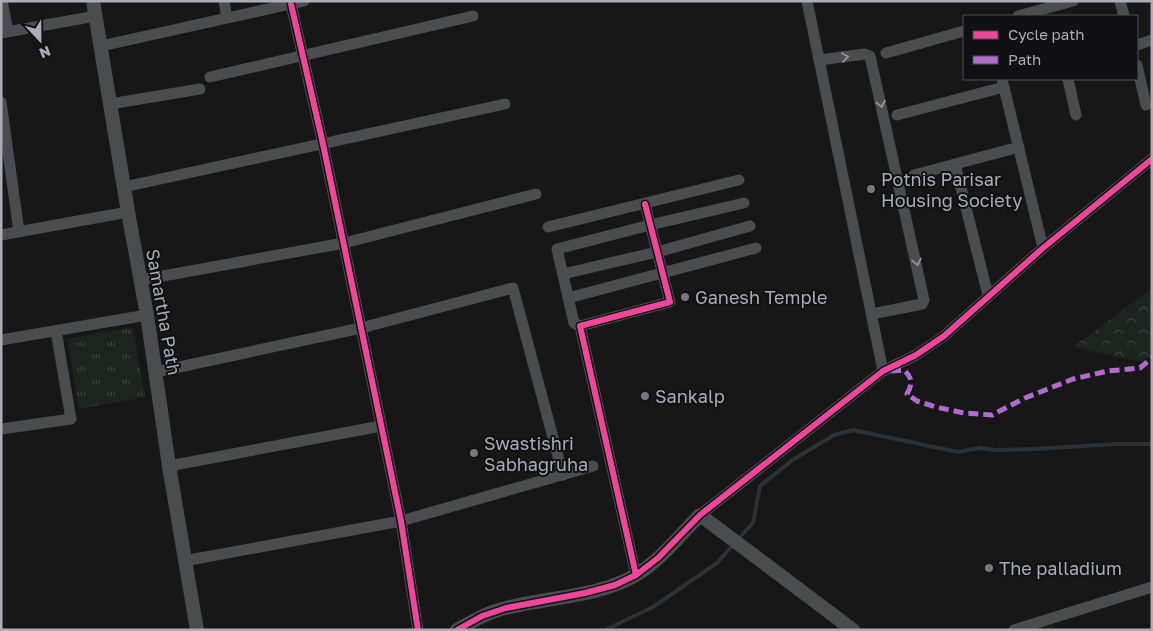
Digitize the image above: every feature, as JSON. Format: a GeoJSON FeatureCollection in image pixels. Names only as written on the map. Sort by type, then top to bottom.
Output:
{"type":"FeatureCollection","features":[{"type":"Feature","properties":{"kind":"street"},"geometry":{"type":"LineString","coordinates":[[2,1],[5,32],[96,16]]}},
{"type":"Feature","properties":{"kind":"street","name":"Samartha Path"},"geometry":{"type":"LineString","coordinates":[[93,1],[147,315],[184,561],[197,630]]}},
{"type":"Feature","properties":{"kind":"street"},"geometry":{"type":"LineString","coordinates":[[224,1],[227,18]]}},
{"type":"Feature","properties":{"kind":"street"},"geometry":{"type":"LineString","coordinates":[[100,46],[304,1]]}},
{"type":"Feature","properties":{"kind":"street"},"geometry":{"type":"LineString","coordinates":[[807,1],[883,372]]}},
{"type":"Feature","properties":{"kind":"street"},"geometry":{"type":"LineString","coordinates":[[1027,15],[1053,12],[1073,1]]}},
{"type":"Feature","properties":{"kind":"street"},"geometry":{"type":"LineString","coordinates":[[1120,1],[1124,15]]}},
{"type":"Feature","properties":{"kind":"street"},"geometry":{"type":"LineString","coordinates":[[291,4],[323,144],[401,521],[418,630]]}},
{"type":"Feature","properties":{"kind":"street"},"geometry":{"type":"LineString","coordinates":[[210,77],[473,16]]}},
{"type":"Feature","properties":{"kind":"street"},"geometry":{"type":"LineString","coordinates":[[886,53],[963,31]]}},
{"type":"Feature","properties":{"kind":"street"},"geometry":{"type":"LineString","coordinates":[[1138,45],[1152,40]]}},
{"type":"Feature","properties":{"kind":"street"},"geometry":{"type":"LineString","coordinates":[[819,60],[865,54],[870,56],[921,282],[924,300],[922,304],[872,314]]}},
{"type":"Feature","properties":{"kind":"street"},"geometry":{"type":"LineString","coordinates":[[1138,69],[1146,105]]}},
{"type":"Feature","properties":{"kind":"street"},"geometry":{"type":"LineString","coordinates":[[1068,80],[1076,115]]}},
{"type":"Feature","properties":{"kind":"street"},"geometry":{"type":"LineString","coordinates":[[897,115],[1003,83],[1043,248]]}},
{"type":"Feature","properties":{"kind":"street"},"geometry":{"type":"LineString","coordinates":[[110,104],[200,89]]}},
{"type":"Feature","properties":{"kind":"street"},"geometry":{"type":"LineString","coordinates":[[1,102],[19,232]]}},
{"type":"Feature","properties":{"kind":"street"},"geometry":{"type":"LineString","coordinates":[[124,187],[504,104]]}},
{"type":"Feature","properties":{"kind":"street"},"geometry":{"type":"LineString","coordinates":[[914,175],[1019,147]]}},
{"type":"Feature","properties":{"kind":"street"},"geometry":{"type":"LineString","coordinates":[[457,630],[482,616],[506,608],[592,591],[615,585],[636,575],[658,558],[700,516],[883,372],[916,355],[944,336],[988,295],[1152,158]]}},
{"type":"Feature","properties":{"kind":"street"},"geometry":{"type":"LineString","coordinates":[[955,164],[988,295]]}},
{"type":"Feature","properties":{"kind":"street"},"geometry":{"type":"LineString","coordinates":[[548,227],[739,180]]}},
{"type":"Feature","properties":{"kind":"street"},"geometry":{"type":"LineString","coordinates":[[141,280],[344,243],[536,194]]}},
{"type":"Feature","properties":{"kind":"street"},"geometry":{"type":"LineString","coordinates":[[645,204],[650,225],[657,252],[663,273],[670,302],[580,326],[574,323],[557,249],[650,225],[744,203]]}},
{"type":"Feature","properties":{"kind":"street"},"geometry":{"type":"LineString","coordinates":[[1,235],[128,212]]}},
{"type":"Feature","properties":{"kind":"street"},"geometry":{"type":"LineString","coordinates":[[563,274],[657,252],[750,226]]}},
{"type":"Feature","properties":{"kind":"street"},"geometry":{"type":"LineString","coordinates":[[568,298],[756,248]]}},
{"type":"Feature","properties":{"kind":"street"},"geometry":{"type":"LineString","coordinates":[[156,372],[361,328],[513,288],[563,475]]}},
{"type":"Feature","properties":{"kind":"street"},"geometry":{"type":"LineString","coordinates":[[1,340],[147,315]]}},
{"type":"Feature","properties":{"kind":"street"},"geometry":{"type":"LineString","coordinates":[[580,326],[636,575]]}},
{"type":"Feature","properties":{"kind":"street"},"geometry":{"type":"LineString","coordinates":[[1,429],[71,418],[56,331]]}},
{"type":"Feature","properties":{"kind":"street"},"geometry":{"type":"LineString","coordinates":[[169,466],[381,426]]}},
{"type":"Feature","properties":{"kind":"street"},"geometry":{"type":"LineString","coordinates":[[184,561],[401,521],[593,466]]}},
{"type":"Feature","properties":{"kind":"street"},"geometry":{"type":"LineString","coordinates":[[700,516],[853,630]]}},
{"type":"Feature","properties":{"kind":"street"},"geometry":{"type":"LineString","coordinates":[[1014,630],[1152,587]]}},
{"type":"Feature","properties":{"kind":"green space"},"geometry":{"type":"Polygon","coordinates":[[[1152,288],[1152,354],[1142,362],[1073,347],[1152,288]]]}},
{"type":"Feature","properties":{"kind":"green space"},"geometry":{"type":"Polygon","coordinates":[[[133,327],[145,397],[79,409],[67,339],[133,327]]]}},
{"type":"Feature","properties":{"kind":"waterway"},"geometry":{"type":"LineString","coordinates":[[738,539],[753,523],[760,486],[794,459],[834,435],[853,430],[958,452],[979,448],[995,450],[1152,444]]}},
{"type":"Feature","properties":{"kind":"waterway"},"geometry":{"type":"LineString","coordinates":[[605,630],[653,607],[717,563],[734,544]]}},
{"type":"Feature","properties":{"kind":"marked path"},"geometry":{"type":"LineString","coordinates":[[891,371],[904,370],[907,373],[911,384],[907,394],[917,401],[964,413],[992,415],[1025,398],[1073,379],[1108,371],[1140,368],[1152,358]]}},
{"type":"Feature","properties":{"kind":"cycle path"},"geometry":{"type":"LineString","coordinates":[[291,4],[323,144],[401,521],[418,630]]}},
{"type":"Feature","properties":{"kind":"cycle path"},"geometry":{"type":"LineString","coordinates":[[457,630],[482,616],[506,608],[585,593],[615,585],[636,575],[658,558],[700,515],[883,371],[916,355],[944,336],[1043,248],[1152,159]]}},
{"type":"Feature","properties":{"kind":"cycle path"},"geometry":{"type":"LineString","coordinates":[[636,575],[580,326],[670,302],[645,204]]}},
{"type":"Feature","properties":{"kind":"place","name":"Potnis Parisar Housing Society"},"geometry":{"type":"Point","coordinates":[871,189]}},
{"type":"Feature","properties":{"kind":"place","name":"Ganesh Temple"},"geometry":{"type":"Point","coordinates":[685,297]}},
{"type":"Feature","properties":{"kind":"place","name":"Sankalp"},"geometry":{"type":"Point","coordinates":[645,396]}},
{"type":"Feature","properties":{"kind":"place","name":"Swastishri Sabhagruha"},"geometry":{"type":"Point","coordinates":[474,453]}},
{"type":"Feature","properties":{"kind":"place","name":"The palladium"},"geometry":{"type":"Point","coordinates":[989,568]}}]}
